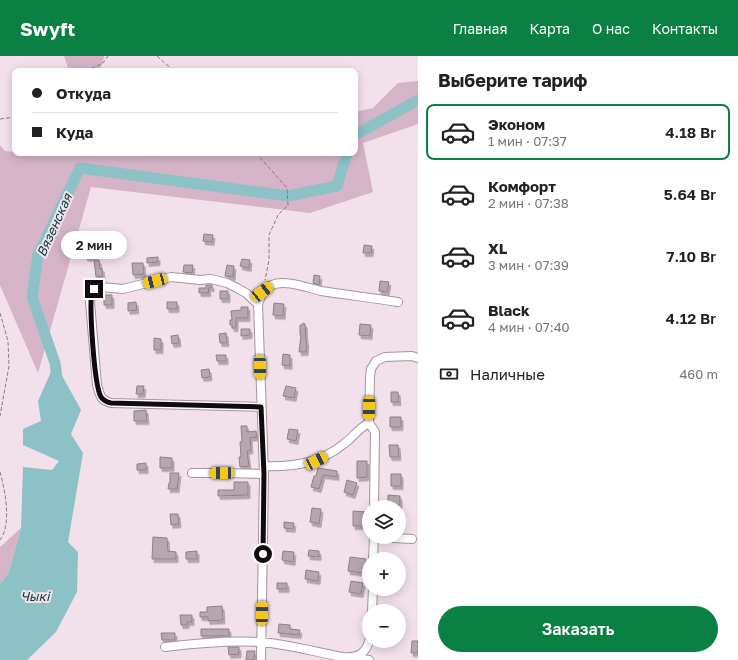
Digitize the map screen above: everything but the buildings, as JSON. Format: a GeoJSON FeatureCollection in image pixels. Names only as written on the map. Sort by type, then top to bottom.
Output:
{"type":"FeatureCollection","features":[{"type":"Feature","properties":{"kind":"street"},"geometry":{"type":"LineString","coordinates":[[258,304],[246,293],[219,281],[211,279],[200,280],[171,277],[123,289],[102,287],[94,289],[92,291],[90,302],[97,385],[100,396],[104,401],[111,403],[261,407]]}},
{"type":"Feature","properties":{"kind":"street"},"geometry":{"type":"LineString","coordinates":[[261,660],[264,470],[258,304],[262,292],[272,284],[292,284],[320,290],[398,302]]}},
{"type":"Feature","properties":{"kind":"street"},"geometry":{"type":"LineString","coordinates":[[374,500],[375,432],[369,423],[371,369],[376,361],[385,357],[412,356],[418,358]]}},
{"type":"Feature","properties":{"kind":"street"},"geometry":{"type":"LineString","coordinates":[[192,473],[222,473],[264,470],[316,461],[345,443],[362,426],[369,423]]}},
{"type":"Feature","properties":{"kind":"street"},"geometry":{"type":"LineString","coordinates":[[406,539],[412,539]]}},
{"type":"Feature","properties":{"kind":"street"},"geometry":{"type":"LineString","coordinates":[[165,647],[195,643],[234,641],[262,642],[342,657],[369,660]]}},
{"type":"Feature","properties":{"kind":"street"},"geometry":{"type":"LineString","coordinates":[[354,658],[366,648]]}},
{"type":"Feature","properties":{"kind":"path"},"geometry":{"type":"LineString","coordinates":[[92,68],[103,63],[108,56]]}},
{"type":"Feature","properties":{"kind":"path"},"geometry":{"type":"LineString","coordinates":[[157,56],[171,68]]}},
{"type":"Feature","properties":{"kind":"path"},"geometry":{"type":"LineString","coordinates":[[0,119],[12,117]]}},
{"type":"Feature","properties":{"kind":"path"},"geometry":{"type":"LineString","coordinates":[[259,156],[287,188],[288,196],[288,205],[278,215],[269,235],[269,260],[262,292]]}},
{"type":"Feature","properties":{"kind":"path"},"geometry":{"type":"LineString","coordinates":[[0,313],[8,341],[9,360],[0,416]]}},
{"type":"Feature","properties":{"kind":"path"},"geometry":{"type":"LineString","coordinates":[[0,472],[5,487],[6,513],[4,534],[0,540]]}},
{"type":"Feature","properties":{"kind":"shaded area"},"geometry":{"type":"Polygon","coordinates":[[[64,56],[104,56],[101,68],[68,68],[64,56]]]}},
{"type":"Feature","properties":{"kind":"shaded area"},"geometry":{"type":"Polygon","coordinates":[[[418,81],[418,124],[363,143],[373,192],[310,213],[91,187],[38,373],[0,285],[0,145],[5,151],[12,152],[12,156],[358,156],[358,111],[373,108],[398,83],[418,81]]]}},
{"type":"Feature","properties":{"kind":"shaded area"},"geometry":{"type":"Polygon","coordinates":[[[21,528],[9,572],[0,584],[0,547],[21,528]]]}},
{"type":"Feature","properties":{"kind":"water","name":"Чыкі"},"geometry":{"type":"Polygon","coordinates":[[[55,363],[81,410],[71,434],[83,453],[68,542],[78,552],[77,592],[56,632],[27,660],[0,660],[0,584],[9,572],[21,528],[23,467],[52,470],[59,461],[23,445],[23,429],[41,421],[38,401],[55,363]]]}},
{"type":"Feature","properties":{"kind":"waterway","name":"Вязенская"},"geometry":{"type":"LineString","coordinates":[[358,133],[418,100]]}},
{"type":"Feature","properties":{"kind":"waterway","name":"Вязенская"},"geometry":{"type":"LineString","coordinates":[[57,378],[55,363],[32,297],[38,255],[80,168],[288,196],[337,186],[346,156]]}},
{"type":"Feature","properties":{"kind":"route"},"geometry":{"type":"LineString","coordinates":[[94,289],[92,291],[90,302],[95,367],[97,385],[100,396],[104,401],[111,403],[261,407],[264,474],[263,554]]}}]}
